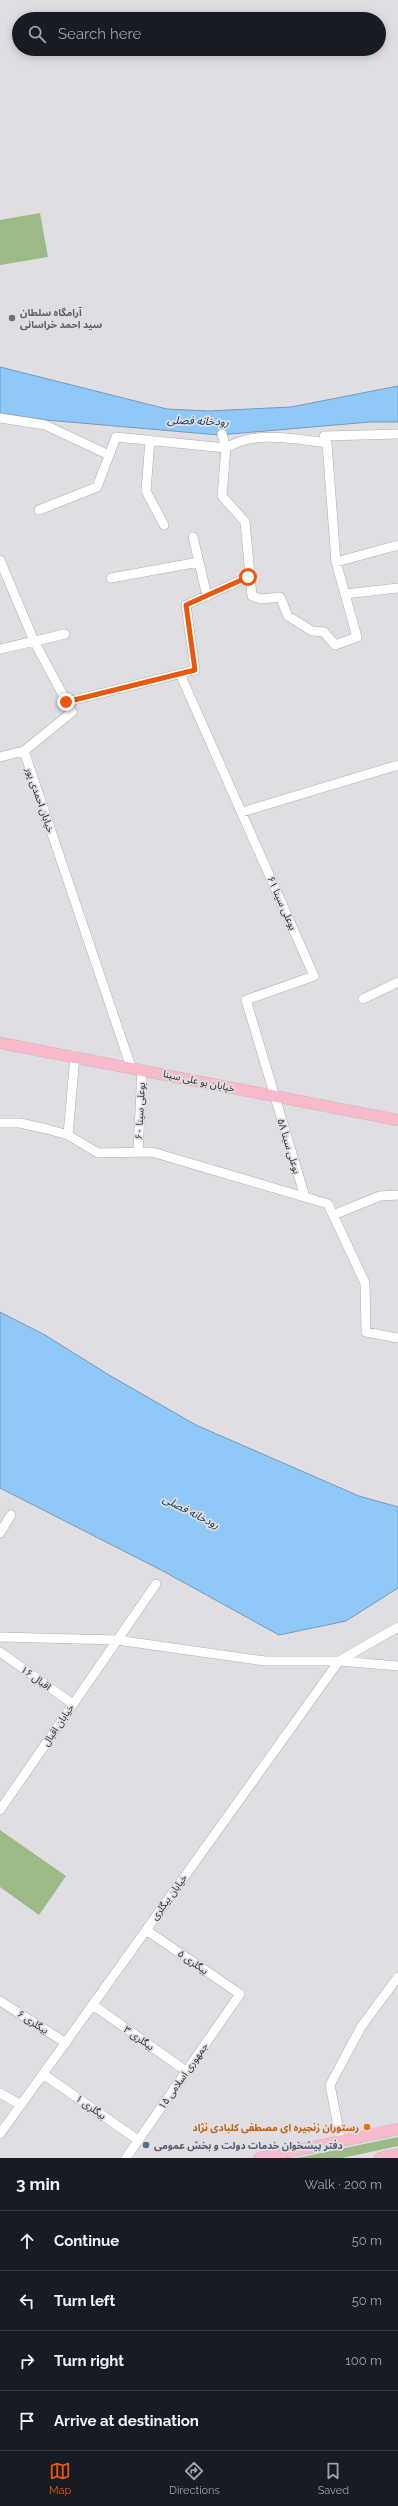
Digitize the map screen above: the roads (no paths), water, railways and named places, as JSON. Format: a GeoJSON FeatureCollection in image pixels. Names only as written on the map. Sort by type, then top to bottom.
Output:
{"type":"FeatureCollection","features":[{"type":"Feature","properties":{"kind":"main road","name":"خیابان بو علی سینا"},"geometry":{"type":"LineString","coordinates":[[0,1043],[75,1056],[398,1120]]}},
{"type":"Feature","properties":{"kind":"main road"},"geometry":{"type":"LineString","coordinates":[[259,2158],[398,2130]]}},
{"type":"Feature","properties":{"kind":"main road"},"geometry":{"type":"LineString","coordinates":[[380,2158],[398,2154]]}},
{"type":"Feature","properties":{"kind":"street"},"geometry":{"type":"LineString","coordinates":[[0,418],[45,425],[109,455]]}},
{"type":"Feature","properties":{"kind":"street"},"geometry":{"type":"LineString","coordinates":[[222,434],[226,448],[222,496],[245,522],[248,577],[252,596],[261,599],[280,597],[288,616],[312,631],[324,632],[335,645],[357,636],[336,562],[324,435]]}},
{"type":"Feature","properties":{"kind":"street"},"geometry":{"type":"LineString","coordinates":[[39,510],[97,487],[116,437],[226,448],[237,441],[279,437],[398,434]]}},
{"type":"Feature","properties":{"kind":"street"},"geometry":{"type":"LineString","coordinates":[[150,440],[146,491],[164,526]]}},
{"type":"Feature","properties":{"kind":"street"},"geometry":{"type":"LineString","coordinates":[[193,537],[207,596]]}},
{"type":"Feature","properties":{"kind":"street"},"geometry":{"type":"LineString","coordinates":[[336,562],[398,545]]}},
{"type":"Feature","properties":{"kind":"street"},"geometry":{"type":"LineString","coordinates":[[0,560],[2,569],[34,641],[72,712],[24,751],[0,757]]}},
{"type":"Feature","properties":{"kind":"street"},"geometry":{"type":"LineString","coordinates":[[111,578],[199,562]]}},
{"type":"Feature","properties":{"kind":"street"},"geometry":{"type":"LineString","coordinates":[[66,702],[195,670],[186,605],[248,577]]}},
{"type":"Feature","properties":{"kind":"street"},"geometry":{"type":"LineString","coordinates":[[345,594],[398,588]]}},
{"type":"Feature","properties":{"kind":"street"},"geometry":{"type":"LineString","coordinates":[[0,649],[65,634]]}},
{"type":"Feature","properties":{"kind":"street","name":"بوعلی سینا ۶۱"},"geometry":{"type":"LineString","coordinates":[[180,674],[314,976],[246,1000],[273,1096]]}},
{"type":"Feature","properties":{"kind":"street","name":"خیابان احمدی پور"},"geometry":{"type":"LineString","coordinates":[[24,751],[136,1068]]}},
{"type":"Feature","properties":{"kind":"street"},"geometry":{"type":"LineString","coordinates":[[242,812],[398,765]]}},
{"type":"Feature","properties":{"kind":"street"},"geometry":{"type":"LineString","coordinates":[[363,1000],[398,982]]}},
{"type":"Feature","properties":{"kind":"street"},"geometry":{"type":"LineString","coordinates":[[68,1135],[75,1056]]}},
{"type":"Feature","properties":{"kind":"street","name":"بوعلی سینا ۶۰"},"geometry":{"type":"LineString","coordinates":[[136,1068],[138,1152]]}},
{"type":"Feature","properties":{"kind":"street","name":"بوعلی سینا ۵۸"},"geometry":{"type":"LineString","coordinates":[[273,1096],[304,1197]]}},
{"type":"Feature","properties":{"kind":"street"},"geometry":{"type":"LineString","coordinates":[[0,1123],[20,1123],[68,1135],[98,1154],[152,1152],[328,1204],[365,1283],[366,1332],[398,1338]]}},
{"type":"Feature","properties":{"kind":"street"},"geometry":{"type":"LineString","coordinates":[[333,1215],[380,1196],[398,1195]]}},
{"type":"Feature","properties":{"kind":"street"},"geometry":{"type":"LineString","coordinates":[[0,1533],[11,1515]]}},
{"type":"Feature","properties":{"kind":"street","name":"خیابان اقبال"},"geometry":{"type":"LineString","coordinates":[[0,1810],[156,1584]]}},
{"type":"Feature","properties":{"kind":"street"},"geometry":{"type":"LineString","coordinates":[[339,1661],[398,1627]]}},
{"type":"Feature","properties":{"kind":"street"},"geometry":{"type":"LineString","coordinates":[[0,1637],[117,1640],[265,1661],[339,1661],[398,1666]]}},
{"type":"Feature","properties":{"kind":"street","name":"اقبال ۱۶"},"geometry":{"type":"LineString","coordinates":[[0,1652],[73,1704]]}},
{"type":"Feature","properties":{"kind":"street","name":"خیابان بیگلری"},"geometry":{"type":"LineString","coordinates":[[0,2134],[339,1661]]}},
{"type":"Feature","properties":{"kind":"street","name":"بیگلری ۵"},"geometry":{"type":"LineString","coordinates":[[146,1930],[240,1994]]}},
{"type":"Feature","properties":{"kind":"street"},"geometry":{"type":"LineString","coordinates":[[341,2141],[330,2085],[361,2027],[398,1977]]}},
{"type":"Feature","properties":{"kind":"street","name":"جمهوری اسلامی ۱۵"},"geometry":{"type":"LineString","coordinates":[[126,2158],[240,1994]]}},
{"type":"Feature","properties":{"kind":"street","name":"بیگلری ۶"},"geometry":{"type":"LineString","coordinates":[[0,2001],[66,2043]]}},
{"type":"Feature","properties":{"kind":"street","name":"بیگلری ۳"},"geometry":{"type":"LineString","coordinates":[[93,2005],[186,2071]]}},
{"type":"Feature","properties":{"kind":"street","name":"بیگلری ۱"},"geometry":{"type":"LineString","coordinates":[[43,2074],[138,2140]]}},
{"type":"Feature","properties":{"kind":"street"},"geometry":{"type":"LineString","coordinates":[[0,2093],[20,2106]]}},
{"type":"Feature","properties":{"kind":"water","name":"رودخانه فصلی"},"geometry":{"type":"Polygon","coordinates":[[[0,367],[167,409],[208,411],[291,407],[398,386],[398,422],[370,422],[219,435],[46,420],[0,413],[0,367]]]}},
{"type":"Feature","properties":{"kind":"water","name":"رودخانه فصلی"},"geometry":{"type":"Polygon","coordinates":[[[0,1312],[45,1335],[109,1375],[196,1425],[359,1496],[398,1507],[398,1588],[346,1621],[279,1635],[161,1570],[0,1488],[0,1312]]]}},
{"type":"Feature","properties":{"kind":"place","name":"آرامگاه سلطان سید احمد خراسانی"},"geometry":{"type":"Point","coordinates":[12,318]}},
{"type":"Feature","properties":{"kind":"place","name":"رستوران زنجیره ای مصطفی کلبادی نژاد"},"geometry":{"type":"Point","coordinates":[367,2127]}},
{"type":"Feature","properties":{"kind":"place","name":"دفتر پیشخوان خدمات دولت و بخش عمومی"},"geometry":{"type":"Point","coordinates":[146,2145]}}]}
